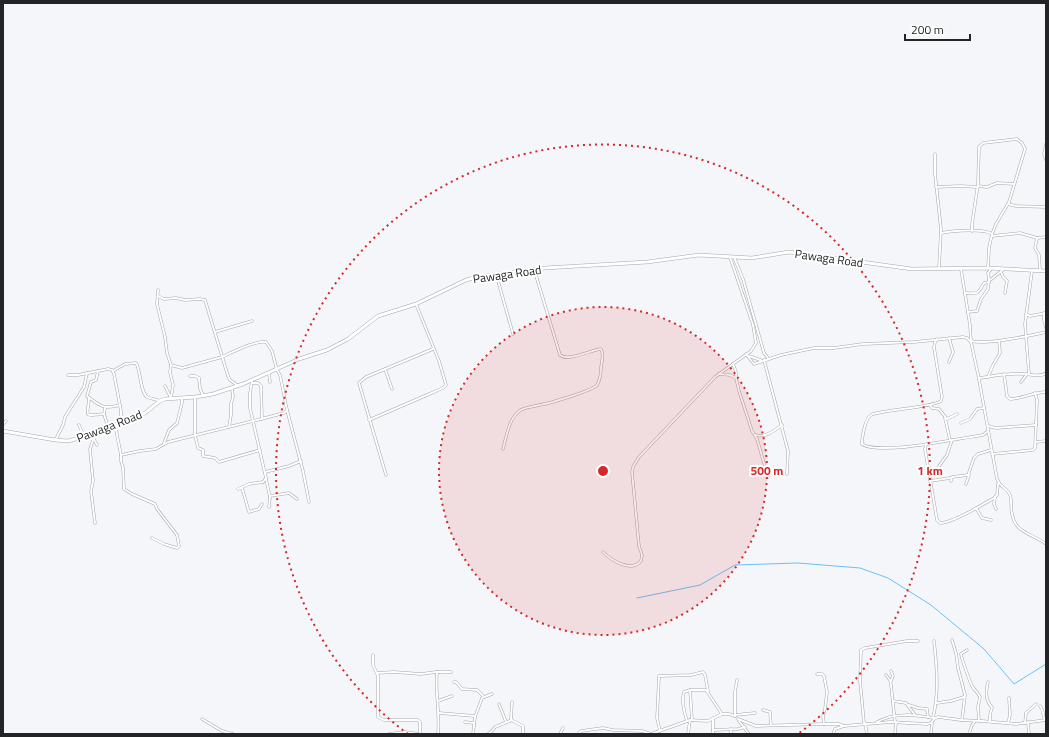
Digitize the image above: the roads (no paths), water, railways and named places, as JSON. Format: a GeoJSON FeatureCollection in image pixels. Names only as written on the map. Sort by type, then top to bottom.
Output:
{"type":"FeatureCollection","features":[{"type":"Feature","properties":{"kind":"main road","name":"Pawaga Road"},"geometry":{"type":"LineString","coordinates":[[3,431],[68,441],[84,437],[145,413],[160,401],[171,397],[204,396],[252,381],[277,370],[290,362],[338,345],[378,316],[416,304],[466,280],[496,274],[534,269],[647,262],[699,255],[752,258],[793,252],[893,266],[939,269],[990,268],[1003,271],[1046,271]]}},
{"type":"Feature","properties":{"kind":"street"},"geometry":{"type":"LineString","coordinates":[[968,312],[977,311],[981,299],[988,290],[988,273],[990,268],[989,248],[992,235],[996,224],[1008,204],[1025,149],[1020,141],[1014,138],[983,142],[980,145],[978,187],[972,231]]}},
{"type":"Feature","properties":{"kind":"street"},"geometry":{"type":"LineString","coordinates":[[1046,144],[1044,154],[1046,160]]}},
{"type":"Feature","properties":{"kind":"street"},"geometry":{"type":"LineString","coordinates":[[935,154],[935,174],[941,234],[939,269]]}},
{"type":"Feature","properties":{"kind":"street"},"geometry":{"type":"LineString","coordinates":[[936,187],[987,187],[997,182],[1014,184]]}},
{"type":"Feature","properties":{"kind":"street"},"geometry":{"type":"LineString","coordinates":[[1008,204],[1016,206],[1046,207]]}},
{"type":"Feature","properties":{"kind":"street"},"geometry":{"type":"LineString","coordinates":[[941,234],[986,231],[992,235],[1020,233],[1037,238],[1046,236]]}},
{"type":"Feature","properties":{"kind":"street"},"geometry":{"type":"LineString","coordinates":[[1037,238],[1035,248],[1039,254],[1040,270]]}},
{"type":"Feature","properties":{"kind":"street"},"geometry":{"type":"LineString","coordinates":[[603,552],[619,564],[635,564],[641,561],[642,556],[639,546],[632,472],[633,467],[639,457],[718,374],[747,355],[755,346],[756,337],[751,318],[731,256]]}},
{"type":"Feature","properties":{"kind":"street"},"geometry":{"type":"LineString","coordinates":[[731,256],[736,259],[764,354],[768,359]]}},
{"type":"Feature","properties":{"kind":"street"},"geometry":{"type":"LineString","coordinates":[[503,448],[510,426],[518,412],[523,409],[547,404],[595,388],[598,384],[601,368],[603,353],[601,349],[570,357],[563,358],[560,356],[534,269]]}},
{"type":"Feature","properties":{"kind":"street"},"geometry":{"type":"LineString","coordinates":[[961,269],[971,332],[971,342],[998,483],[994,506],[996,510]]}},
{"type":"Feature","properties":{"kind":"street"},"geometry":{"type":"LineString","coordinates":[[1021,382],[1028,374],[1025,337],[1026,314],[1032,270]]}},
{"type":"Feature","properties":{"kind":"street"},"geometry":{"type":"LineString","coordinates":[[965,292],[978,293],[983,284],[989,282],[1003,271]]}},
{"type":"Feature","properties":{"kind":"street"},"geometry":{"type":"LineString","coordinates":[[1003,271],[1003,278],[1007,281],[1005,292]]}},
{"type":"Feature","properties":{"kind":"street"},"geometry":{"type":"LineString","coordinates":[[496,274],[514,334]]}},
{"type":"Feature","properties":{"kind":"street"},"geometry":{"type":"LineString","coordinates":[[158,290],[157,304],[165,337],[167,353],[171,365],[173,385],[171,397]]}},
{"type":"Feature","properties":{"kind":"street"},"geometry":{"type":"LineString","coordinates":[[158,296],[163,299],[176,298],[185,300],[205,300],[229,379],[238,386]]}},
{"type":"Feature","properties":{"kind":"street"},"geometry":{"type":"LineString","coordinates":[[370,420],[445,387],[446,383],[439,361],[416,304]]}},
{"type":"Feature","properties":{"kind":"street"},"geometry":{"type":"LineString","coordinates":[[1026,314],[1030,316],[1045,313],[1044,319],[1046,328]]}},
{"type":"Feature","properties":{"kind":"street"},"geometry":{"type":"LineString","coordinates":[[215,332],[252,321]]}},
{"type":"Feature","properties":{"kind":"street"},"geometry":{"type":"LineString","coordinates":[[747,355],[754,364],[768,359],[814,348],[834,348],[864,344],[914,342],[964,337],[971,332]]}},
{"type":"Feature","properties":{"kind":"street"},"geometry":{"type":"LineString","coordinates":[[964,337],[971,342],[980,342],[1025,337],[1046,332]]}},
{"type":"Feature","properties":{"kind":"street"},"geometry":{"type":"LineString","coordinates":[[949,338],[952,352],[949,362]]}},
{"type":"Feature","properties":{"kind":"street"},"geometry":{"type":"LineString","coordinates":[[937,339],[934,347],[942,397],[939,402],[930,405],[871,414],[867,419],[862,444],[866,446],[886,448],[909,447],[983,435],[988,431]]}},
{"type":"Feature","properties":{"kind":"street"},"geometry":{"type":"LineString","coordinates":[[988,377],[994,362],[1000,353],[999,340]]}},
{"type":"Feature","properties":{"kind":"street"},"geometry":{"type":"LineString","coordinates":[[171,365],[182,368],[222,357],[239,349],[266,342],[272,351],[277,370],[280,375],[287,410],[301,461],[309,502]]}},
{"type":"Feature","properties":{"kind":"street"},"geometry":{"type":"LineString","coordinates":[[386,475],[359,383],[363,379],[433,349]]}},
{"type":"Feature","properties":{"kind":"street"},"geometry":{"type":"LineString","coordinates":[[747,355],[764,361]]}},
{"type":"Feature","properties":{"kind":"street"},"geometry":{"type":"LineString","coordinates":[[764,361],[788,451],[787,474]]}},
{"type":"Feature","properties":{"kind":"street"},"geometry":{"type":"LineString","coordinates":[[68,374],[87,373],[110,369],[113,371],[125,364],[136,363],[145,395],[149,398],[160,401]]}},
{"type":"Feature","properties":{"kind":"street"},"geometry":{"type":"LineString","coordinates":[[733,364],[736,372],[739,392],[768,477]]}},
{"type":"Feature","properties":{"kind":"street"},"geometry":{"type":"LineString","coordinates":[[385,369],[392,389]]}},
{"type":"Feature","properties":{"kind":"street"},"geometry":{"type":"LineString","coordinates":[[98,371],[96,380],[90,384],[87,395],[89,398],[87,411],[91,416],[104,414]]}},
{"type":"Feature","properties":{"kind":"street"},"geometry":{"type":"LineString","coordinates":[[113,371],[122,414],[116,425],[125,489],[132,494],[155,504],[157,509],[177,534],[179,546],[177,548],[152,538]]}},
{"type":"Feature","properties":{"kind":"street"},"geometry":{"type":"LineString","coordinates":[[55,440],[62,427],[65,417],[84,387],[87,373]]}},
{"type":"Feature","properties":{"kind":"street"},"geometry":{"type":"LineString","coordinates":[[269,373],[270,382]]}},
{"type":"Feature","properties":{"kind":"street"},"geometry":{"type":"LineString","coordinates":[[979,378],[1004,374],[1028,374],[1041,376],[1046,373]]}},
{"type":"Feature","properties":{"kind":"street"},"geometry":{"type":"LineString","coordinates":[[718,374],[726,374],[736,378]]}},
{"type":"Feature","properties":{"kind":"street"},"geometry":{"type":"LineString","coordinates":[[1004,374],[1007,396],[1010,399],[1046,392]]}},
{"type":"Feature","properties":{"kind":"street"},"geometry":{"type":"LineString","coordinates":[[190,376],[199,378],[200,389],[204,396]]}},
{"type":"Feature","properties":{"kind":"street"},"geometry":{"type":"LineString","coordinates":[[262,419],[261,386],[252,381],[250,405],[252,421],[270,496],[269,507]]}},
{"type":"Feature","properties":{"kind":"street"},"geometry":{"type":"LineString","coordinates":[[165,386],[171,397]]}},
{"type":"Feature","properties":{"kind":"street"},"geometry":{"type":"LineString","coordinates":[[229,427],[231,404],[234,396],[232,388]]}},
{"type":"Feature","properties":{"kind":"street"},"geometry":{"type":"LineString","coordinates":[[992,454],[1034,450],[1036,447],[1035,393]]}},
{"type":"Feature","properties":{"kind":"street"},"geometry":{"type":"LineString","coordinates":[[164,443],[171,427],[177,422],[182,397]]}},
{"type":"Feature","properties":{"kind":"street"},"geometry":{"type":"LineString","coordinates":[[195,397],[195,435],[198,448],[203,450],[204,456],[215,458],[219,462],[260,450]]}},
{"type":"Feature","properties":{"kind":"street"},"geometry":{"type":"LineString","coordinates":[[89,398],[105,408],[113,408],[120,405]]}},
{"type":"Feature","properties":{"kind":"street"},"geometry":{"type":"LineString","coordinates":[[930,405],[932,408],[939,409],[945,417],[948,437],[951,440],[947,455],[940,466]]}},
{"type":"Feature","properties":{"kind":"street"},"geometry":{"type":"LineString","coordinates":[[105,408],[104,414],[108,428]]}},
{"type":"Feature","properties":{"kind":"street"},"geometry":{"type":"LineString","coordinates":[[961,423],[970,419],[977,410],[984,408]]}},
{"type":"Feature","properties":{"kind":"street"},"geometry":{"type":"LineString","coordinates":[[121,455],[156,449],[164,443],[262,419],[284,413],[287,410]]}},
{"type":"Feature","properties":{"kind":"street"},"geometry":{"type":"LineString","coordinates":[[945,417],[948,419],[957,414]]}},
{"type":"Feature","properties":{"kind":"street"},"geometry":{"type":"LineString","coordinates":[[3,424],[6,421]]}},
{"type":"Feature","properties":{"kind":"street"},"geometry":{"type":"LineString","coordinates":[[79,424],[84,437]]}},
{"type":"Feature","properties":{"kind":"street"},"geometry":{"type":"LineString","coordinates":[[755,436],[767,434],[782,425]]}},
{"type":"Feature","properties":{"kind":"street"},"geometry":{"type":"LineString","coordinates":[[988,426],[996,428],[1036,425]]}},
{"type":"Feature","properties":{"kind":"street"},"geometry":{"type":"LineString","coordinates":[[91,434],[97,445]]}},
{"type":"Feature","properties":{"kind":"street"},"geometry":{"type":"LineString","coordinates":[[93,440],[90,450],[93,481],[91,491],[94,523]]}},
{"type":"Feature","properties":{"kind":"street"},"geometry":{"type":"LineString","coordinates":[[1036,442],[1046,441]]}},
{"type":"Feature","properties":{"kind":"street"},"geometry":{"type":"LineString","coordinates":[[926,444],[924,449],[937,520],[940,523],[946,522],[976,508],[995,497]]}},
{"type":"Feature","properties":{"kind":"street"},"geometry":{"type":"LineString","coordinates":[[966,484],[974,458],[978,454],[991,450]]}},
{"type":"Feature","properties":{"kind":"street"},"geometry":{"type":"LineString","coordinates":[[265,472],[289,466],[301,461]]}},
{"type":"Feature","properties":{"kind":"street"},"geometry":{"type":"LineString","coordinates":[[930,481],[969,474]]}},
{"type":"Feature","properties":{"kind":"street"},"geometry":{"type":"LineString","coordinates":[[951,481],[952,477]]}},
{"type":"Feature","properties":{"kind":"street"},"geometry":{"type":"LineString","coordinates":[[238,489],[248,484],[263,482],[266,479]]}},
{"type":"Feature","properties":{"kind":"street"},"geometry":{"type":"LineString","coordinates":[[998,483],[1010,494],[1012,514],[1017,527],[1046,544]]}},
{"type":"Feature","properties":{"kind":"street"},"geometry":{"type":"LineString","coordinates":[[242,488],[249,512],[259,509],[262,504]]}},
{"type":"Feature","properties":{"kind":"street"},"geometry":{"type":"LineString","coordinates":[[270,496],[289,493],[297,499]]}},
{"type":"Feature","properties":{"kind":"street"},"geometry":{"type":"LineString","coordinates":[[976,508],[982,518],[991,520]]}},
{"type":"Feature","properties":{"kind":"street"},"geometry":{"type":"LineString","coordinates":[[952,640],[964,697],[962,720]]}},
{"type":"Feature","properties":{"kind":"street"},"geometry":{"type":"LineString","coordinates":[[867,734],[860,681],[861,650],[907,641],[918,641]]}},
{"type":"Feature","properties":{"kind":"street"},"geometry":{"type":"LineString","coordinates":[[931,734],[932,722],[937,703],[938,686],[934,641]]}},
{"type":"Feature","properties":{"kind":"street"},"geometry":{"type":"LineString","coordinates":[[966,650],[961,655],[966,666],[969,680],[980,697],[978,707],[979,721]]}},
{"type":"Feature","properties":{"kind":"street"},"geometry":{"type":"LineString","coordinates":[[373,656],[373,666],[378,676],[378,714],[380,719],[399,721],[418,720],[420,722],[420,734],[405,732],[389,734]]}},
{"type":"Feature","properties":{"kind":"street"},"geometry":{"type":"LineString","coordinates":[[890,682],[893,676],[891,671]]}},
{"type":"Feature","properties":{"kind":"street"},"geometry":{"type":"LineString","coordinates":[[377,673],[394,672],[421,674],[451,672]]}},
{"type":"Feature","properties":{"kind":"street"},"geometry":{"type":"LineString","coordinates":[[437,672],[436,684],[439,713],[438,734]]}},
{"type":"Feature","properties":{"kind":"street"},"geometry":{"type":"LineString","coordinates":[[660,731],[656,718],[659,676],[691,675],[703,672],[708,691],[722,714]]}},
{"type":"Feature","properties":{"kind":"street"},"geometry":{"type":"LineString","coordinates":[[817,674],[822,674],[824,676],[827,692],[825,709],[822,716],[824,724]]}},
{"type":"Feature","properties":{"kind":"street"},"geometry":{"type":"LineString","coordinates":[[886,675],[890,682],[893,701],[895,734]]}},
{"type":"Feature","properties":{"kind":"street"},"geometry":{"type":"LineString","coordinates":[[735,716],[735,692],[737,680]]}},
{"type":"Feature","properties":{"kind":"street"},"geometry":{"type":"LineString","coordinates":[[454,682],[462,688],[477,690],[484,697]]}},
{"type":"Feature","properties":{"kind":"street"},"geometry":{"type":"LineString","coordinates":[[988,682],[986,696],[992,707],[990,721]]}},
{"type":"Feature","properties":{"kind":"street"},"geometry":{"type":"LineString","coordinates":[[690,720],[683,705],[684,692],[704,689],[708,691]]}},
{"type":"Feature","properties":{"kind":"street"},"geometry":{"type":"LineString","coordinates":[[688,734],[690,720],[690,690]]}},
{"type":"Feature","properties":{"kind":"street"},"geometry":{"type":"LineString","coordinates":[[473,734],[475,716],[482,698],[492,694]]}},
{"type":"Feature","properties":{"kind":"street"},"geometry":{"type":"LineString","coordinates":[[438,701],[452,696]]}},
{"type":"Feature","properties":{"kind":"street"},"geometry":{"type":"LineString","coordinates":[[937,703],[944,703],[964,697]]}},
{"type":"Feature","properties":{"kind":"street"},"geometry":{"type":"LineString","coordinates":[[1008,724],[1010,715],[1009,698]]}},
{"type":"Feature","properties":{"kind":"street"},"geometry":{"type":"LineString","coordinates":[[893,701],[927,709],[928,717]]}},
{"type":"Feature","properties":{"kind":"street"},"geometry":{"type":"LineString","coordinates":[[512,702],[510,712],[512,720]]}},
{"type":"Feature","properties":{"kind":"street"},"geometry":{"type":"LineString","coordinates":[[499,704],[506,722]]}},
{"type":"Feature","properties":{"kind":"street"},"geometry":{"type":"LineString","coordinates":[[1029,734],[1026,713],[1036,704]]}},
{"type":"Feature","properties":{"kind":"street"},"geometry":{"type":"LineString","coordinates":[[908,705],[916,716]]}},
{"type":"Feature","properties":{"kind":"street"},"geometry":{"type":"LineString","coordinates":[[876,722],[895,716],[916,716],[990,721],[1008,724],[1027,723],[1046,720],[1043,716],[1043,709],[1040,706]]}},
{"type":"Feature","properties":{"kind":"street"},"geometry":{"type":"LineString","coordinates":[[763,710],[770,712],[770,725]]}},
{"type":"Feature","properties":{"kind":"street"},"geometry":{"type":"LineString","coordinates":[[439,713],[475,716]]}},
{"type":"Feature","properties":{"kind":"street"},"geometry":{"type":"LineString","coordinates":[[735,716],[755,713]]}},
{"type":"Feature","properties":{"kind":"street"},"geometry":{"type":"LineString","coordinates":[[578,734],[581,731],[603,728],[613,730],[642,731],[651,734],[690,720],[705,722],[722,714],[729,714],[738,719],[749,734]]}},
{"type":"Feature","properties":{"kind":"street"},"geometry":{"type":"LineString","coordinates":[[713,718],[713,734]]}},
{"type":"Feature","properties":{"kind":"street"},"geometry":{"type":"LineString","coordinates":[[202,719],[222,731],[233,734]]}},
{"type":"Feature","properties":{"kind":"street"},"geometry":{"type":"LineString","coordinates":[[738,719],[756,726],[839,724],[844,726]]}},
{"type":"Feature","properties":{"kind":"street"},"geometry":{"type":"LineString","coordinates":[[488,734],[494,727],[512,720],[523,726],[523,734]]}},
{"type":"Feature","properties":{"kind":"street"},"geometry":{"type":"LineString","coordinates":[[969,734],[975,721]]}},
{"type":"Feature","properties":{"kind":"street"},"geometry":{"type":"LineString","coordinates":[[465,722],[474,723]]}},
{"type":"Feature","properties":{"kind":"street"},"geometry":{"type":"LineString","coordinates":[[833,734],[835,729],[865,723],[895,722],[928,724],[932,722]]}},
{"type":"Feature","properties":{"kind":"street"},"geometry":{"type":"LineString","coordinates":[[713,730],[745,727]]}},
{"type":"Feature","properties":{"kind":"street"},"geometry":{"type":"LineString","coordinates":[[560,734],[563,728]]}},
{"type":"Feature","properties":{"kind":"street"},"geometry":{"type":"LineString","coordinates":[[731,729],[731,734]]}},
{"type":"Feature","properties":{"kind":"waterway"},"geometry":{"type":"LineString","coordinates":[[637,598],[700,585],[735,565],[798,563],[860,568],[888,578],[931,605],[984,649],[1014,684],[1046,664]]}}]}
